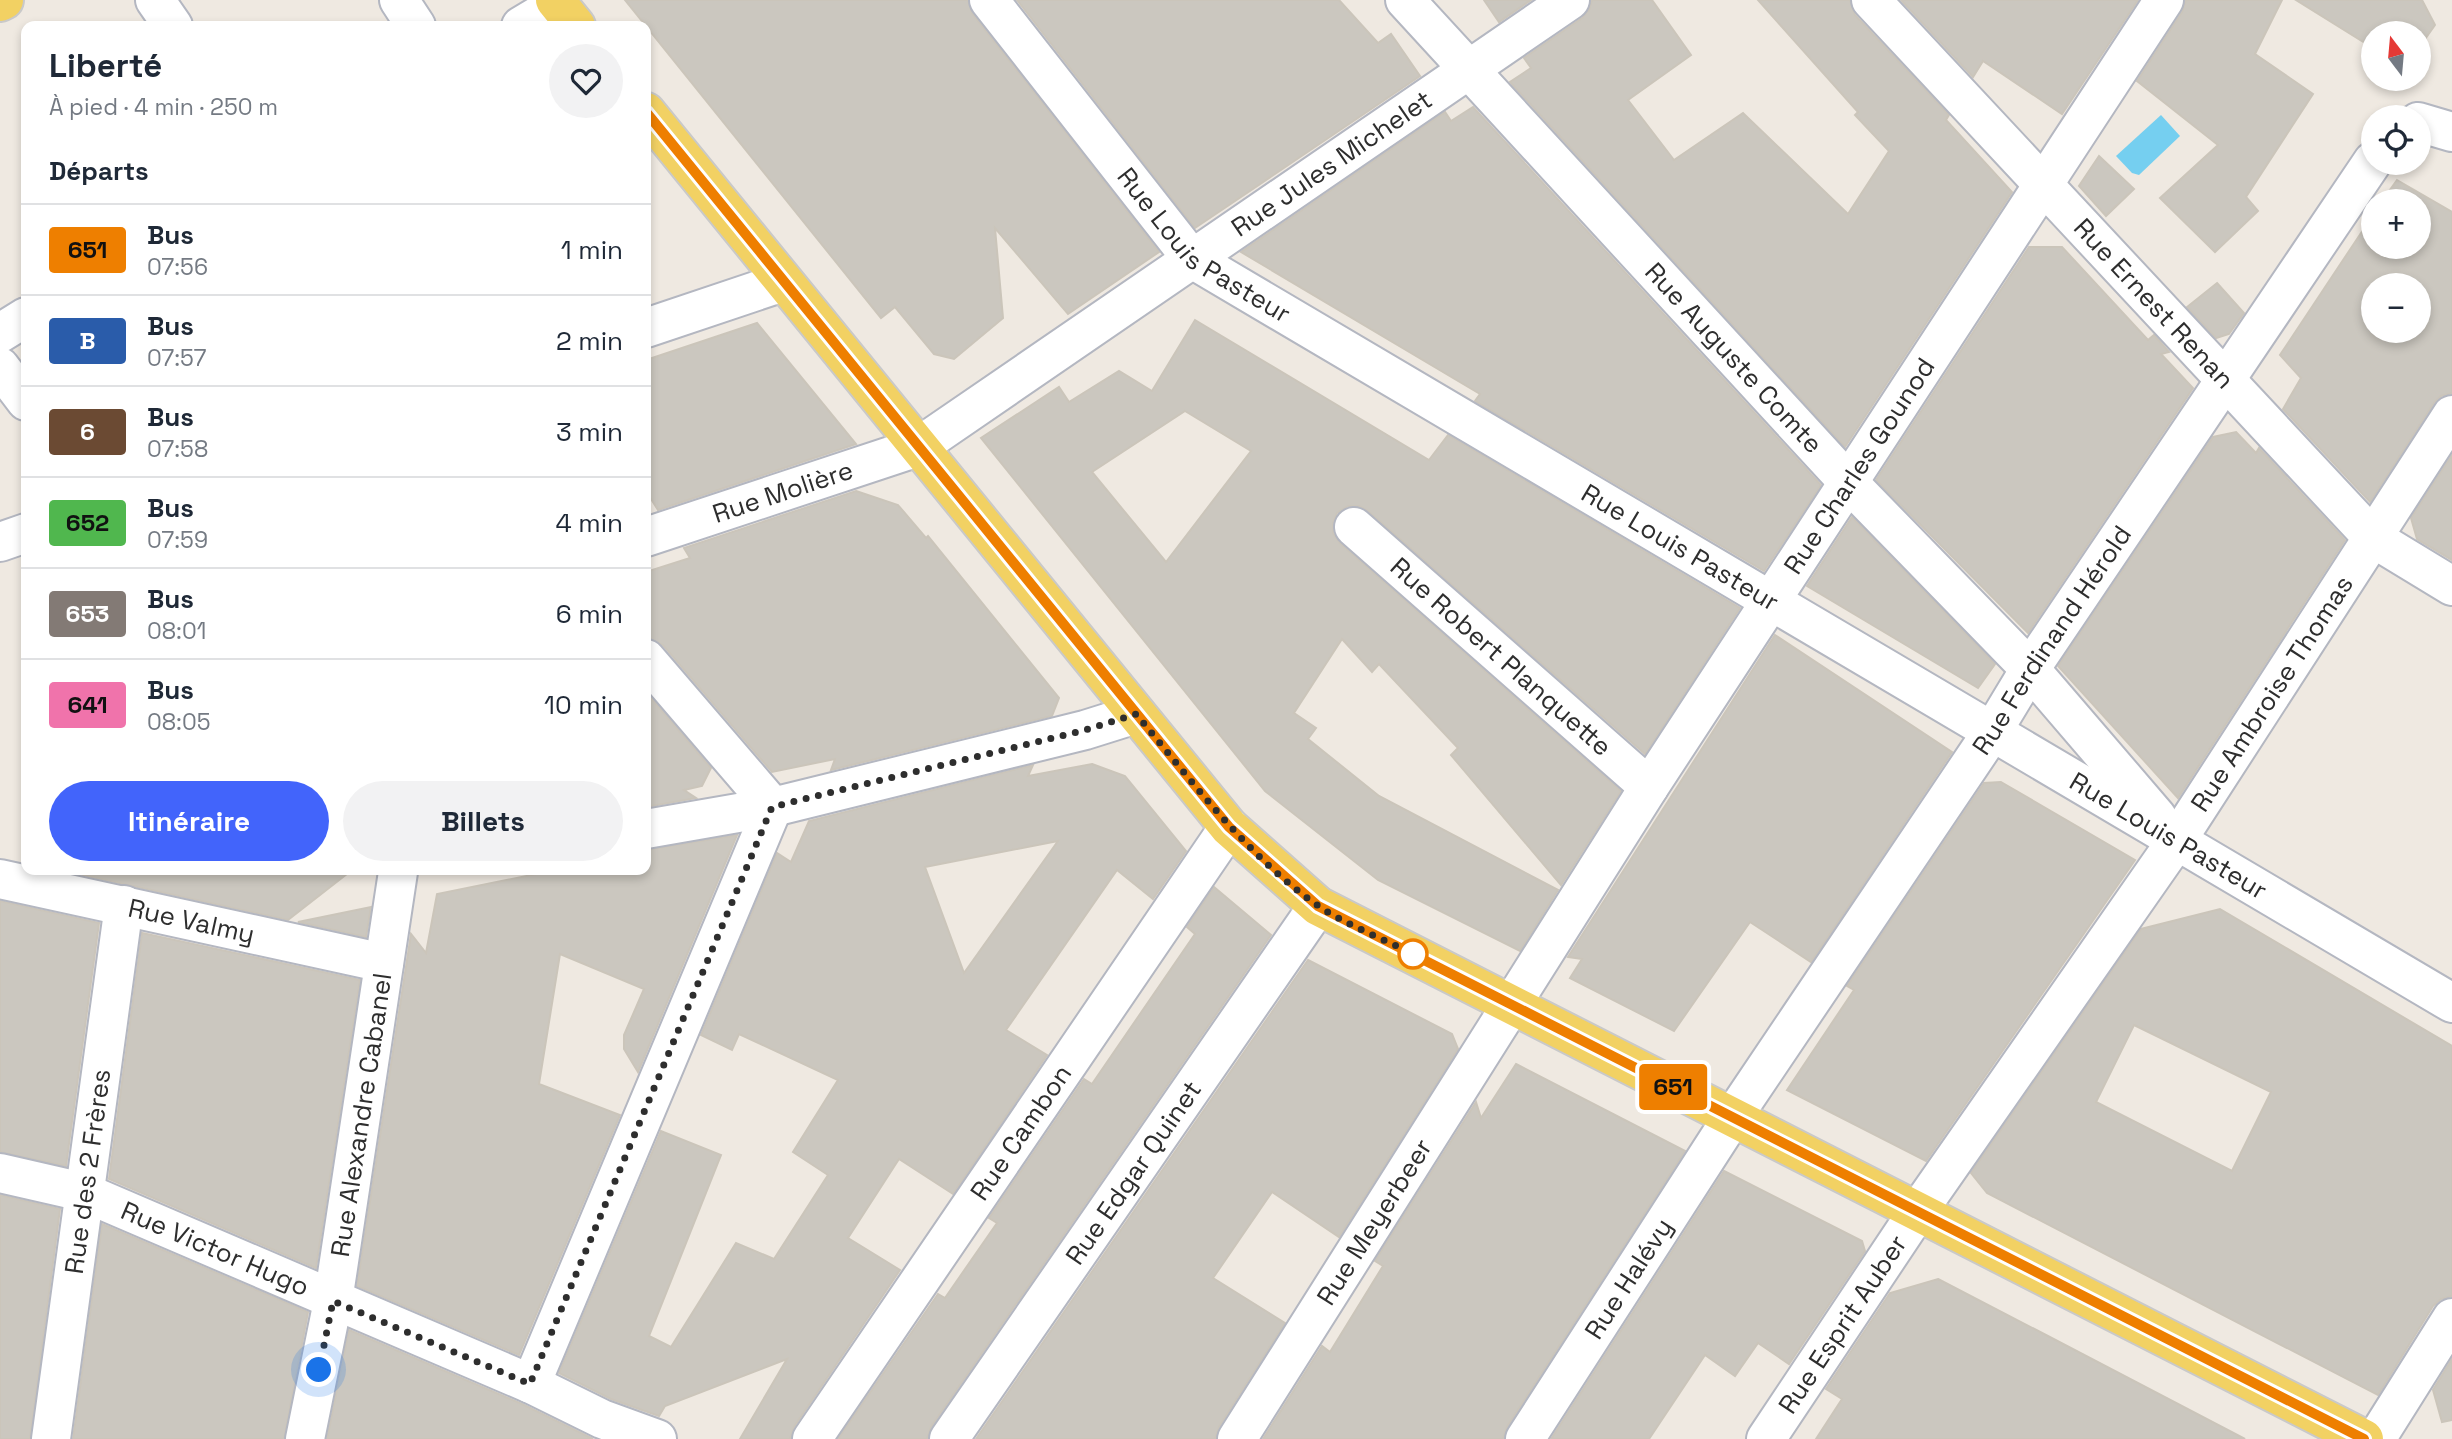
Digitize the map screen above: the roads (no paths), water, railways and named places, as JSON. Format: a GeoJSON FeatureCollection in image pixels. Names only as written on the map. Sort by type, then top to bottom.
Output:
{"type":"FeatureCollection","features":[{"type":"Feature","properties":{"kind":"main road"},"geometry":{"type":"LineString","coordinates":[[651,118],[1229,827],[1318,906],[2364,1439]]}},
{"type":"Feature","properties":{"kind":"street"},"geometry":{"type":"LineString","coordinates":[[155,0],[170,21]]}},
{"type":"Feature","properties":{"kind":"street"},"geometry":{"type":"LineString","coordinates":[[398,0],[413,21]]}},
{"type":"Feature","properties":{"kind":"street","name":"Rue Louis Pasteur"},"geometry":{"type":"LineString","coordinates":[[989,0],[1192,259],[2452,1003]]}},
{"type":"Feature","properties":{"kind":"street","name":"Rue Auguste Comte"},"geometry":{"type":"LineString","coordinates":[[1405,0],[1847,482],[2030,669],[2177,840]]}},
{"type":"Feature","properties":{"kind":"street","name":"Rue Jules Michelet"},"geometry":{"type":"LineString","coordinates":[[918,447],[1570,0]]}},
{"type":"Feature","properties":{"kind":"street","name":"Rue Ernest Renan"},"geometry":{"type":"LineString","coordinates":[[1871,0],[2373,538],[2452,586]]}},
{"type":"Feature","properties":{"kind":"street","name":"Rue Charles Gounod"},"geometry":{"type":"LineString","coordinates":[[1512,1005],[1847,482],[2164,0]]}},
{"type":"Feature","properties":{"kind":"street"},"geometry":{"type":"LineString","coordinates":[[534,21],[563,10]]}},
{"type":"Feature","properties":{"kind":"street","name":"Rue Ferdinand Hérold"},"geometry":{"type":"LineString","coordinates":[[1732,1118],[1992,732],[2030,669],[2364,175]]}},
{"type":"Feature","properties":{"kind":"street"},"geometry":{"type":"LineString","coordinates":[[651,326],[783,282]]}},
{"type":"Feature","properties":{"kind":"street"},"geometry":{"type":"LineString","coordinates":[[0,333],[21,320]]}},
{"type":"Feature","properties":{"kind":"street"},"geometry":{"type":"LineString","coordinates":[[0,368],[21,395]]}},
{"type":"Feature","properties":{"kind":"street","name":"Rue Ambroise Thomas"},"geometry":{"type":"LineString","coordinates":[[1919,1211],[2177,840],[2452,415]]}},
{"type":"Feature","properties":{"kind":"street","name":"Rue Molière"},"geometry":{"type":"LineString","coordinates":[[651,535],[918,447]]}},
{"type":"Feature","properties":{"kind":"street","name":"Rue Robert Planquette"},"geometry":{"type":"LineString","coordinates":[[1354,527],[1649,788]]}},
{"type":"Feature","properties":{"kind":"street"},"geometry":{"type":"LineString","coordinates":[[0,542],[21,535]]}},
{"type":"Feature","properties":{"kind":"street"},"geometry":{"type":"LineString","coordinates":[[651,665],[772,807]]}},
{"type":"Feature","properties":{"kind":"street"},"geometry":{"type":"LineString","coordinates":[[651,828],[772,807],[1085,730],[1136,714]]}},
{"type":"Feature","properties":{"kind":"street"},"geometry":{"type":"LineString","coordinates":[[530,1384],[772,807]]}},
{"type":"Feature","properties":{"kind":"street","name":"Rue Cambon"},"geometry":{"type":"LineString","coordinates":[[812,1439],[1229,827]]}},
{"type":"Feature","properties":{"kind":"street","name":"Rue Alexandre Cabanel"},"geometry":{"type":"LineString","coordinates":[[305,1439],[333,1301],[384,963],[401,875]]}},
{"type":"Feature","properties":{"kind":"street","name":"Rue Valmy"},"geometry":{"type":"LineString","coordinates":[[0,879],[384,963]]}},
{"type":"Feature","properties":{"kind":"street","name":"Rue des 2 Frères"},"geometry":{"type":"LineString","coordinates":[[51,1439],[124,905]]}},
{"type":"Feature","properties":{"kind":"street","name":"Rue Edgar Quinet"},"geometry":{"type":"LineString","coordinates":[[949,1439],[1318,906]]}},
{"type":"Feature","properties":{"kind":"street","name":"Rue Meyerbeer"},"geometry":{"type":"LineString","coordinates":[[1237,1439],[1512,1005]]}},
{"type":"Feature","properties":{"kind":"street","name":"Rue Halévy"},"geometry":{"type":"LineString","coordinates":[[1525,1439],[1732,1118]]}},
{"type":"Feature","properties":{"kind":"street","name":"Rue Victor Hugo"},"geometry":{"type":"LineString","coordinates":[[0,1173],[83,1192],[530,1384],[600,1429],[657,1439]]}},
{"type":"Feature","properties":{"kind":"street","name":"Rue Esprit Auber"},"geometry":{"type":"LineString","coordinates":[[1766,1439],[1919,1211]]}},
{"type":"Feature","properties":{"kind":"street"},"geometry":{"type":"LineString","coordinates":[[2376,1439],[2452,1318]]}},
{"type":"Feature","properties":{"kind":"water"},"geometry":{"type":"Polygon","coordinates":[[[2161,115],[2180,136],[2139,175],[2132,173],[2116,156],[2161,115]]]}}]}
